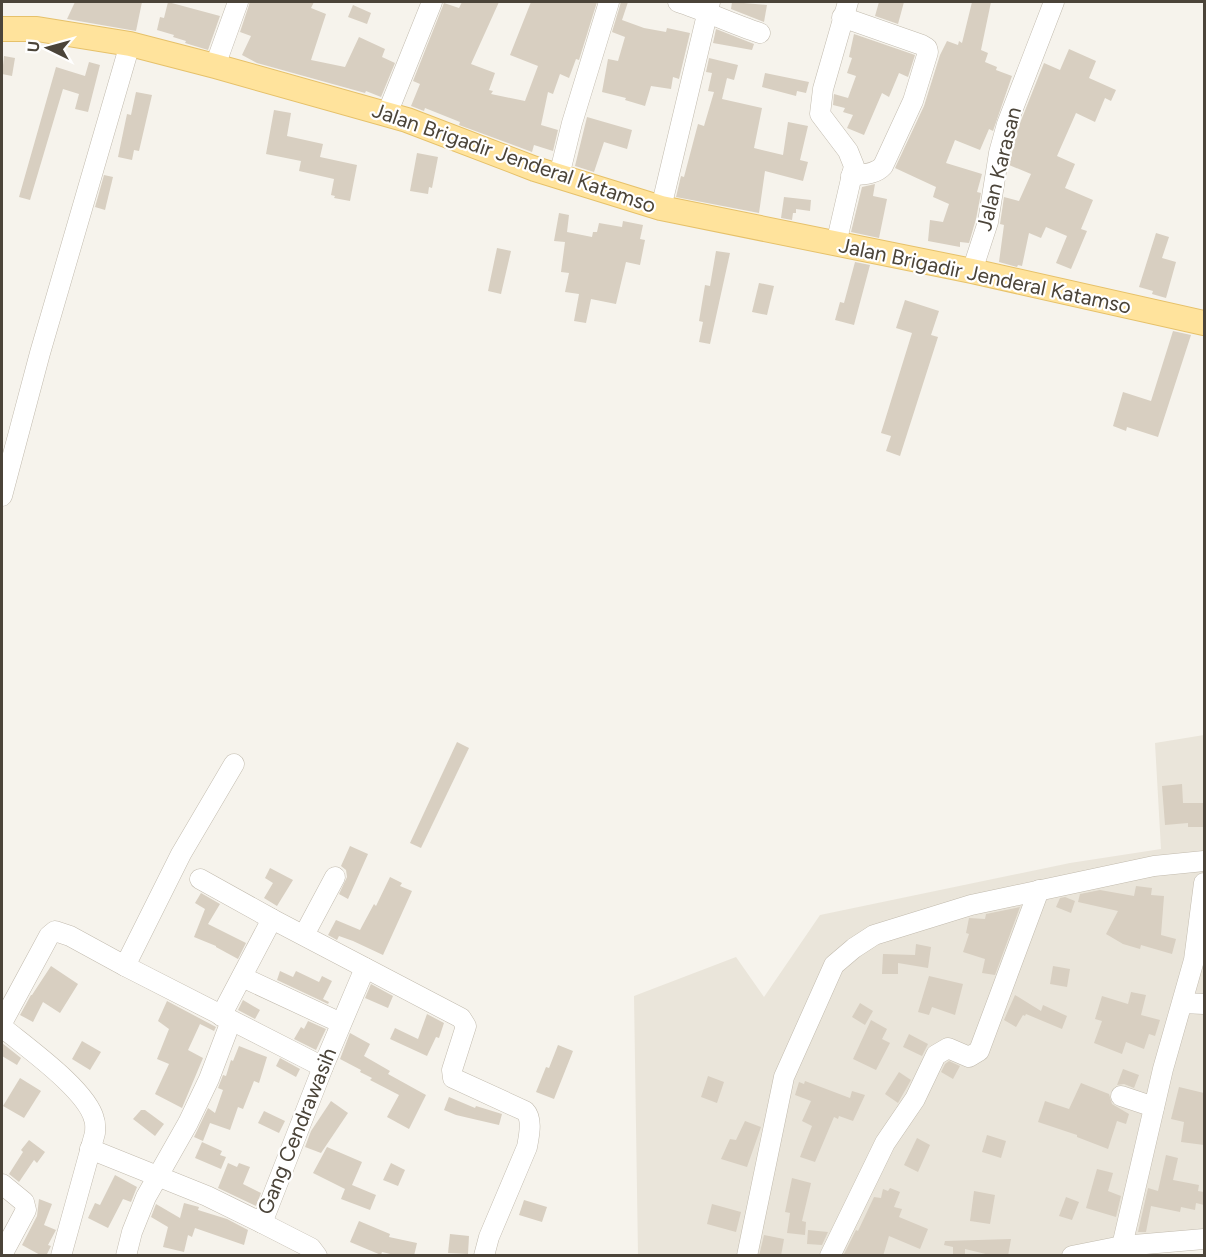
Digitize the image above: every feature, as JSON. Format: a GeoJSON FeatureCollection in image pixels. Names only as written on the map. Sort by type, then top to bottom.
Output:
{"type":"FeatureCollection","features":[{"type":"Feature","properties":{"kind":"main road","name":"Jalan Brigadir Jenderal Katamso"},"geometry":{"type":"LineString","coordinates":[[2,29],[37,29],[130,44],[215,66],[387,114],[559,176],[662,208],[972,271],[1204,323]]}},
{"type":"Feature","properties":{"kind":"street"},"geometry":{"type":"LineString","coordinates":[[215,66],[238,2]]}},
{"type":"Feature","properties":{"kind":"street"},"geometry":{"type":"LineString","coordinates":[[387,114],[432,2]]}},
{"type":"Feature","properties":{"kind":"street"},"geometry":{"type":"LineString","coordinates":[[559,176],[572,123],[609,2]]}},
{"type":"Feature","properties":{"kind":"street"},"geometry":{"type":"LineString","coordinates":[[678,2],[709,7],[730,23],[760,33]]}},
{"type":"Feature","properties":{"kind":"street","name":"Jalan Karasan"},"geometry":{"type":"LineString","coordinates":[[972,271],[988,222],[999,153],[1007,124],[1054,2]]}},
{"type":"Feature","properties":{"kind":"street"},"geometry":{"type":"LineString","coordinates":[[662,208],[709,7]]}},
{"type":"Feature","properties":{"kind":"street"},"geometry":{"type":"LineString","coordinates":[[836,244],[851,176],[854,166],[848,151],[820,114],[823,89],[845,9],[922,45],[927,48],[928,52],[913,101],[883,166],[879,171],[873,173],[851,176]]}},
{"type":"Feature","properties":{"kind":"street"},"geometry":{"type":"LineString","coordinates":[[2,496],[40,353],[130,44]]}},
{"type":"Feature","properties":{"kind":"street"},"geometry":{"type":"LineString","coordinates":[[125,966],[181,854],[234,764]]}},
{"type":"Feature","properties":{"kind":"street"},"geometry":{"type":"LineString","coordinates":[[747,1256],[784,1077],[834,965],[874,935],[970,905],[1154,866],[1204,861]]}},
{"type":"Feature","properties":{"kind":"street"},"geometry":{"type":"LineString","coordinates":[[304,935],[335,877]]}},
{"type":"Feature","properties":{"kind":"street"},"geometry":{"type":"LineString","coordinates":[[200,879],[272,920],[461,1018],[466,1026],[452,1070],[453,1078],[529,1113],[527,1147],[489,1236],[484,1256]]}},
{"type":"Feature","properties":{"kind":"street"},"geometry":{"type":"LineString","coordinates":[[1122,1246],[1154,1107],[1194,960],[1204,883]]}},
{"type":"Feature","properties":{"kind":"street"},"geometry":{"type":"LineString","coordinates":[[830,1256],[885,1143],[915,1099],[936,1055],[948,1048],[969,1057],[979,1051],[1040,890]]}},
{"type":"Feature","properties":{"kind":"street"},"geometry":{"type":"LineString","coordinates":[[126,1256],[132,1232],[146,1197],[188,1123],[209,1079],[226,1018],[242,977],[272,920]]}},
{"type":"Feature","properties":{"kind":"street"},"geometry":{"type":"LineString","coordinates":[[61,1256],[95,1133],[95,1120],[77,1092],[2,1025],[49,936],[55,931],[70,936],[322,1067]]}},
{"type":"Feature","properties":{"kind":"street","name":"Gang Cendrawasih"},"geometry":{"type":"LineString","coordinates":[[90,1149],[207,1196],[262,1223],[322,1067],[365,968]]}},
{"type":"Feature","properties":{"kind":"street"},"geometry":{"type":"LineString","coordinates":[[242,977],[341,1023]]}},
{"type":"Feature","properties":{"kind":"street"},"geometry":{"type":"LineString","coordinates":[[1183,1003],[1204,1004]]}},
{"type":"Feature","properties":{"kind":"street"},"geometry":{"type":"LineString","coordinates":[[1121,1096],[1154,1107]]}},
{"type":"Feature","properties":{"kind":"street"},"geometry":{"type":"LineString","coordinates":[[2,1184],[26,1206],[25,1215],[3,1255]]}},
{"type":"Feature","properties":{"kind":"street"},"geometry":{"type":"LineString","coordinates":[[262,1223],[311,1248],[317,1256]]}},
{"type":"Feature","properties":{"kind":"street"},"geometry":{"type":"LineString","coordinates":[[1072,1256],[1122,1246],[1204,1239]]}},
{"type":"Feature","properties":{"kind":"shaded area"},"geometry":{"type":"Polygon","coordinates":[[[1204,735],[1204,1235],[1068,1256],[638,1255],[634,996],[736,957],[764,997],[820,915],[1070,863],[1161,849],[1155,743],[1204,735]]]}},
{"type":"Feature","properties":{"kind":"building"},"geometry":{"type":"Polygon","coordinates":[[[75,2],[142,2],[136,31],[67,19],[75,2]]]}},
{"type":"Feature","properties":{"kind":"building"},"geometry":{"type":"Polygon","coordinates":[[[168,2],[220,16],[208,50],[185,43],[186,41],[173,37],[174,35],[157,30],[160,17],[164,18],[168,2]]]}},
{"type":"Feature","properties":{"kind":"building"},"geometry":{"type":"Polygon","coordinates":[[[250,2],[314,2],[311,8],[326,14],[311,60],[345,67],[359,37],[385,49],[382,57],[395,63],[381,97],[366,91],[365,93],[257,63],[242,55],[251,36],[240,32],[250,2]]]}},
{"type":"Feature","properties":{"kind":"building"},"geometry":{"type":"Polygon","coordinates":[[[462,2],[499,2],[471,64],[495,73],[489,90],[493,91],[491,94],[525,101],[538,66],[510,55],[531,2],[597,2],[579,60],[576,59],[569,78],[560,74],[553,94],[548,92],[541,125],[558,130],[553,151],[534,145],[532,152],[459,125],[460,122],[425,108],[424,111],[411,106],[420,84],[413,81],[444,3],[459,8],[462,2]]]}},
{"type":"Feature","properties":{"kind":"building"},"geometry":{"type":"Polygon","coordinates":[[[621,2],[628,2],[622,20],[644,28],[666,32],[667,28],[690,33],[679,79],[673,77],[671,89],[651,86],[645,106],[602,92],[608,59],[618,61],[625,37],[612,32],[621,2]]]}},
{"type":"Feature","properties":{"kind":"building"},"geometry":{"type":"Polygon","coordinates":[[[732,2],[767,5],[764,22],[731,9],[732,2]]]}},
{"type":"Feature","properties":{"kind":"building"},"geometry":{"type":"Polygon","coordinates":[[[879,2],[904,2],[898,24],[875,16],[879,2]]]}},
{"type":"Feature","properties":{"kind":"building"},"geometry":{"type":"Polygon","coordinates":[[[972,2],[991,2],[981,50],[988,53],[985,62],[997,67],[996,70],[1012,76],[993,131],[989,129],[980,150],[955,140],[946,163],[982,174],[977,192],[981,193],[969,243],[960,242],[960,247],[928,241],[930,220],[943,222],[949,204],[933,197],[936,187],[895,168],[924,106],[940,55],[947,41],[958,45],[959,41],[962,43],[972,2]]]}},
{"type":"Feature","properties":{"kind":"building"},"geometry":{"type":"Polygon","coordinates":[[[353,5],[371,13],[367,24],[348,17],[353,5]]]}},
{"type":"Feature","properties":{"kind":"building"},"geometry":{"type":"Polygon","coordinates":[[[716,29],[754,44],[752,50],[713,43],[716,29]]]}},
{"type":"Feature","properties":{"kind":"building"},"geometry":{"type":"Polygon","coordinates":[[[854,34],[915,55],[908,77],[899,73],[889,97],[882,93],[864,135],[847,128],[853,115],[843,112],[845,108],[833,105],[834,94],[848,98],[856,76],[847,73],[852,58],[849,57],[854,34]]]}},
{"type":"Feature","properties":{"kind":"building"},"geometry":{"type":"Polygon","coordinates":[[[1069,49],[1096,61],[1089,78],[1116,90],[1111,101],[1105,98],[1095,122],[1076,113],[1057,156],[1075,164],[1065,188],[1093,200],[1081,229],[1087,231],[1071,269],[1056,263],[1067,236],[1046,227],[1041,238],[1029,233],[1022,266],[1017,267],[999,262],[1004,225],[1000,224],[1004,197],[1019,201],[1031,174],[1009,165],[1018,128],[1044,63],[1060,70],[1069,49]]]}},
{"type":"Feature","properties":{"kind":"building"},"geometry":{"type":"Polygon","coordinates":[[[4,56],[15,58],[12,76],[2,74],[4,56]]]}},
{"type":"Feature","properties":{"kind":"building"},"geometry":{"type":"Polygon","coordinates":[[[709,58],[738,65],[734,80],[727,78],[722,99],[762,108],[754,148],[783,155],[788,122],[808,126],[800,160],[808,162],[803,181],[765,171],[759,213],[676,197],[681,176],[684,177],[698,124],[704,126],[714,92],[708,91],[712,73],[706,72],[709,58]]]}},
{"type":"Feature","properties":{"kind":"building"},"geometry":{"type":"Polygon","coordinates":[[[89,62],[100,65],[88,112],[75,109],[79,94],[63,89],[30,200],[19,197],[56,67],[85,76],[89,62]]]}},
{"type":"Feature","properties":{"kind":"building"},"geometry":{"type":"Polygon","coordinates":[[[765,73],[809,82],[806,93],[797,91],[796,96],[762,87],[765,73]]]}},
{"type":"Feature","properties":{"kind":"building"},"geometry":{"type":"Polygon","coordinates":[[[136,92],[152,95],[139,151],[134,150],[132,160],[118,157],[127,114],[131,115],[136,92]]]}},
{"type":"Feature","properties":{"kind":"building"},"geometry":{"type":"Polygon","coordinates":[[[274,110],[291,113],[287,136],[323,144],[320,157],[357,165],[350,201],[334,198],[335,196],[331,195],[334,179],[299,171],[301,161],[266,154],[274,110]]]}},
{"type":"Feature","properties":{"kind":"building"},"geometry":{"type":"Polygon","coordinates":[[[587,117],[632,130],[627,149],[604,142],[594,172],[575,166],[587,117]]]}},
{"type":"Feature","properties":{"kind":"building"},"geometry":{"type":"Polygon","coordinates":[[[417,153],[438,157],[432,188],[429,187],[428,194],[410,191],[417,153]]]}},
{"type":"Feature","properties":{"kind":"building"},"geometry":{"type":"Polygon","coordinates":[[[104,175],[113,177],[105,210],[95,207],[104,175]]]}},
{"type":"Feature","properties":{"kind":"building"},"geometry":{"type":"Polygon","coordinates":[[[875,184],[873,196],[887,199],[879,238],[851,232],[862,187],[875,184]]]}},
{"type":"Feature","properties":{"kind":"building"},"geometry":{"type":"Polygon","coordinates":[[[784,197],[811,200],[810,211],[796,209],[792,220],[781,218],[784,197]]]}},
{"type":"Feature","properties":{"kind":"building"},"geometry":{"type":"Polygon","coordinates":[[[559,213],[569,215],[567,232],[592,237],[593,232],[597,232],[599,223],[622,227],[623,221],[643,225],[640,239],[645,240],[640,265],[626,262],[616,304],[591,299],[586,323],[574,321],[579,294],[565,292],[569,273],[561,272],[565,242],[554,241],[559,213]]]}},
{"type":"Feature","properties":{"kind":"building"},"geometry":{"type":"Polygon","coordinates":[[[1156,233],[1169,237],[1162,258],[1176,262],[1166,298],[1139,287],[1156,233]]]}},
{"type":"Feature","properties":{"kind":"building"},"geometry":{"type":"Polygon","coordinates":[[[497,248],[511,251],[501,294],[488,291],[497,248]]]}},
{"type":"Feature","properties":{"kind":"building"},"geometry":{"type":"Polygon","coordinates":[[[716,251],[730,253],[710,344],[699,342],[703,322],[699,321],[705,285],[710,286],[716,251]]]}},
{"type":"Feature","properties":{"kind":"building"},"geometry":{"type":"Polygon","coordinates":[[[855,262],[870,265],[854,325],[835,320],[840,302],[844,303],[855,262]]]}},
{"type":"Feature","properties":{"kind":"building"},"geometry":{"type":"Polygon","coordinates":[[[759,283],[774,286],[767,315],[752,312],[759,283]]]}},
{"type":"Feature","properties":{"kind":"building"},"geometry":{"type":"Polygon","coordinates":[[[905,300],[939,311],[931,335],[938,337],[900,456],[886,451],[891,436],[881,433],[912,333],[896,328],[905,300]]]}},
{"type":"Feature","properties":{"kind":"building"},"geometry":{"type":"Polygon","coordinates":[[[1173,331],[1191,335],[1158,437],[1127,427],[1126,431],[1113,426],[1123,392],[1151,401],[1173,331]]]}},
{"type":"Feature","properties":{"kind":"building"},"geometry":{"type":"Polygon","coordinates":[[[457,742],[469,748],[421,848],[410,843],[457,742]]]}},
{"type":"Feature","properties":{"kind":"building"},"geometry":{"type":"Polygon","coordinates":[[[1182,784],[1183,803],[1203,803],[1203,827],[1188,827],[1188,823],[1165,825],[1162,786],[1182,784]]]}},
{"type":"Feature","properties":{"kind":"building"},"geometry":{"type":"Polygon","coordinates":[[[350,846],[368,854],[348,899],[339,894],[347,877],[346,870],[341,866],[350,846]]]}},
{"type":"Feature","properties":{"kind":"building"},"geometry":{"type":"Polygon","coordinates":[[[270,868],[293,880],[277,906],[264,898],[273,883],[265,878],[270,868]]]}},
{"type":"Feature","properties":{"kind":"building"},"geometry":{"type":"Polygon","coordinates":[[[390,877],[402,883],[400,886],[412,891],[383,955],[353,941],[339,936],[337,940],[328,935],[336,920],[360,930],[374,904],[376,906],[390,877]]]}},
{"type":"Feature","properties":{"kind":"building"},"geometry":{"type":"Polygon","coordinates":[[[1136,886],[1152,888],[1151,895],[1164,896],[1161,935],[1176,939],[1172,954],[1141,945],[1140,949],[1123,944],[1106,934],[1118,911],[1078,902],[1080,894],[1100,890],[1134,896],[1136,886]]]}},
{"type":"Feature","properties":{"kind":"building"},"geometry":{"type":"Polygon","coordinates":[[[201,893],[220,904],[208,924],[246,943],[238,959],[194,937],[205,909],[195,903],[201,893]]]}},
{"type":"Feature","properties":{"kind":"building"},"geometry":{"type":"Polygon","coordinates":[[[1065,897],[1075,901],[1071,913],[1056,907],[1060,898],[1065,897]]]}},
{"type":"Feature","properties":{"kind":"building"},"geometry":{"type":"Polygon","coordinates":[[[1020,907],[995,975],[982,973],[985,959],[963,952],[969,934],[966,933],[969,918],[985,919],[986,914],[1020,907]]]}},
{"type":"Feature","properties":{"kind":"building"},"geometry":{"type":"Polygon","coordinates":[[[916,944],[931,947],[928,968],[898,963],[898,974],[882,974],[883,954],[915,955],[916,944]]]}},
{"type":"Feature","properties":{"kind":"building"},"geometry":{"type":"Polygon","coordinates":[[[51,966],[78,984],[60,1013],[43,1002],[33,1022],[20,1015],[51,966]]]}},
{"type":"Feature","properties":{"kind":"building"},"geometry":{"type":"Polygon","coordinates":[[[1053,966],[1070,969],[1067,987],[1050,984],[1053,966]]]}},
{"type":"Feature","properties":{"kind":"building"},"geometry":{"type":"Polygon","coordinates":[[[280,971],[293,977],[296,971],[319,982],[322,976],[332,981],[323,999],[329,1002],[328,1004],[277,980],[280,971]]]}},
{"type":"Feature","properties":{"kind":"building"},"geometry":{"type":"Polygon","coordinates":[[[929,976],[963,984],[955,1015],[932,1007],[929,1015],[918,1012],[929,976]]]}},
{"type":"Feature","properties":{"kind":"building"},"geometry":{"type":"Polygon","coordinates":[[[371,984],[393,996],[388,1008],[365,998],[371,984]]]}},
{"type":"Feature","properties":{"kind":"building"},"geometry":{"type":"Polygon","coordinates":[[[1131,992],[1146,995],[1141,1015],[1160,1020],[1155,1036],[1149,1034],[1144,1049],[1126,1042],[1122,1054],[1094,1043],[1102,1021],[1095,1019],[1102,996],[1128,1004],[1131,992]]]}},
{"type":"Feature","properties":{"kind":"building"},"geometry":{"type":"Polygon","coordinates":[[[1015,995],[1041,1011],[1043,1005],[1067,1016],[1062,1029],[1026,1014],[1016,1027],[1004,1020],[1015,995]]]}},
{"type":"Feature","properties":{"kind":"building"},"geometry":{"type":"Polygon","coordinates":[[[243,1000],[260,1010],[255,1019],[238,1010],[243,1000]]]}},
{"type":"Feature","properties":{"kind":"building"},"geometry":{"type":"Polygon","coordinates":[[[167,1001],[216,1027],[214,1031],[200,1024],[188,1050],[203,1058],[182,1108],[155,1094],[169,1064],[157,1059],[169,1029],[158,1021],[167,1001]]]}},
{"type":"Feature","properties":{"kind":"building"},"geometry":{"type":"Polygon","coordinates":[[[860,1003],[873,1011],[865,1025],[852,1017],[860,1003]]]}},
{"type":"Feature","properties":{"kind":"building"},"geometry":{"type":"Polygon","coordinates":[[[427,1014],[444,1023],[439,1038],[436,1037],[427,1056],[390,1039],[395,1028],[418,1039],[427,1014]]]}},
{"type":"Feature","properties":{"kind":"building"},"geometry":{"type":"Polygon","coordinates":[[[871,1020],[887,1029],[882,1039],[890,1043],[876,1070],[853,1059],[871,1020]]]}},
{"type":"Feature","properties":{"kind":"building"},"geometry":{"type":"Polygon","coordinates":[[[308,1021],[326,1029],[316,1050],[294,1039],[301,1027],[304,1029],[308,1021]]]}},
{"type":"Feature","properties":{"kind":"building"},"geometry":{"type":"Polygon","coordinates":[[[350,1033],[370,1044],[364,1056],[390,1071],[388,1074],[426,1095],[409,1129],[387,1117],[399,1095],[370,1080],[372,1078],[360,1072],[361,1070],[340,1059],[350,1033]]]}},
{"type":"Feature","properties":{"kind":"building"},"geometry":{"type":"Polygon","coordinates":[[[909,1034],[928,1044],[922,1056],[903,1047],[909,1034]]]}},
{"type":"Feature","properties":{"kind":"building"},"geometry":{"type":"Polygon","coordinates":[[[82,1041],[101,1052],[90,1070],[72,1059],[82,1041]]]}},
{"type":"Feature","properties":{"kind":"building"},"geometry":{"type":"Polygon","coordinates":[[[2,1043],[21,1058],[17,1065],[2,1056],[2,1043]]]}},
{"type":"Feature","properties":{"kind":"building"},"geometry":{"type":"Polygon","coordinates":[[[558,1045],[573,1051],[554,1099],[536,1092],[558,1045]]]}},
{"type":"Feature","properties":{"kind":"building"},"geometry":{"type":"Polygon","coordinates":[[[239,1046],[267,1057],[259,1083],[254,1081],[243,1109],[238,1107],[230,1130],[210,1123],[203,1141],[194,1137],[208,1108],[215,1113],[223,1090],[218,1088],[239,1046]]]}},
{"type":"Feature","properties":{"kind":"building"},"geometry":{"type":"Polygon","coordinates":[[[280,1058],[300,1069],[296,1077],[276,1066],[280,1058]]]}},
{"type":"Feature","properties":{"kind":"building"},"geometry":{"type":"Polygon","coordinates":[[[949,1061],[960,1066],[953,1079],[941,1072],[949,1061]]]}},
{"type":"Feature","properties":{"kind":"building"},"geometry":{"type":"Polygon","coordinates":[[[1123,1069],[1139,1075],[1134,1088],[1124,1084],[1117,1085],[1123,1069]]]}},
{"type":"Feature","properties":{"kind":"building"},"geometry":{"type":"Polygon","coordinates":[[[899,1072],[911,1080],[898,1103],[885,1094],[899,1072]]]}},
{"type":"Feature","properties":{"kind":"building"},"geometry":{"type":"Polygon","coordinates":[[[708,1076],[724,1082],[717,1103],[701,1097],[708,1076]]]}},
{"type":"Feature","properties":{"kind":"building"},"geometry":{"type":"Polygon","coordinates":[[[20,1078],[41,1091],[24,1118],[3,1106],[20,1078]]]}},
{"type":"Feature","properties":{"kind":"building"},"geometry":{"type":"Polygon","coordinates":[[[805,1081],[850,1098],[852,1091],[865,1095],[853,1121],[839,1116],[838,1119],[834,1117],[815,1162],[800,1157],[812,1126],[802,1121],[811,1101],[795,1095],[799,1082],[804,1084],[805,1081]]]}},
{"type":"Feature","properties":{"kind":"building"},"geometry":{"type":"Polygon","coordinates":[[[1081,1083],[1109,1094],[1112,1104],[1129,1114],[1126,1124],[1117,1121],[1108,1149],[1077,1137],[1077,1135],[1038,1122],[1045,1101],[1069,1109],[1081,1083]]]}},
{"type":"Feature","properties":{"kind":"building"},"geometry":{"type":"Polygon","coordinates":[[[1179,1087],[1204,1093],[1204,1145],[1181,1142],[1184,1122],[1171,1119],[1179,1087]]]}},
{"type":"Feature","properties":{"kind":"building"},"geometry":{"type":"Polygon","coordinates":[[[449,1097],[475,1108],[476,1106],[502,1114],[499,1125],[444,1110],[449,1097]]]}},
{"type":"Feature","properties":{"kind":"building"},"geometry":{"type":"Polygon","coordinates":[[[331,1101],[348,1113],[321,1153],[305,1147],[311,1131],[331,1101]]]}},
{"type":"Feature","properties":{"kind":"building"},"geometry":{"type":"Polygon","coordinates":[[[141,1110],[145,1110],[164,1124],[155,1136],[133,1119],[141,1110]]]}},
{"type":"Feature","properties":{"kind":"building"},"geometry":{"type":"Polygon","coordinates":[[[264,1111],[285,1121],[279,1133],[258,1123],[264,1111]]]}},
{"type":"Feature","properties":{"kind":"building"},"geometry":{"type":"Polygon","coordinates":[[[745,1121],[761,1127],[747,1167],[721,1159],[730,1139],[736,1140],[745,1121]]]}},
{"type":"Feature","properties":{"kind":"building"},"geometry":{"type":"Polygon","coordinates":[[[987,1135],[1006,1141],[1001,1158],[982,1152],[987,1135]]]}},
{"type":"Feature","properties":{"kind":"building"},"geometry":{"type":"Polygon","coordinates":[[[917,1138],[930,1145],[918,1172],[904,1165],[917,1138]]]}},
{"type":"Feature","properties":{"kind":"building"},"geometry":{"type":"Polygon","coordinates":[[[29,1140],[45,1152],[37,1163],[34,1160],[19,1182],[9,1174],[23,1152],[21,1150],[29,1140]]]}},
{"type":"Feature","properties":{"kind":"building"},"geometry":{"type":"Polygon","coordinates":[[[202,1142],[222,1151],[220,1155],[226,1157],[221,1169],[195,1158],[202,1142]]]}},
{"type":"Feature","properties":{"kind":"building"},"geometry":{"type":"Polygon","coordinates":[[[327,1147],[362,1162],[352,1185],[376,1195],[370,1210],[341,1199],[345,1189],[313,1173],[327,1147]]]}},
{"type":"Feature","properties":{"kind":"building"},"geometry":{"type":"Polygon","coordinates":[[[1166,1155],[1178,1158],[1173,1180],[1199,1185],[1198,1191],[1204,1192],[1204,1205],[1196,1203],[1195,1210],[1181,1207],[1180,1212],[1151,1206],[1146,1232],[1138,1232],[1148,1188],[1158,1191],[1166,1155]]]}},
{"type":"Feature","properties":{"kind":"building"},"geometry":{"type":"Polygon","coordinates":[[[228,1163],[237,1167],[239,1163],[250,1167],[243,1184],[261,1193],[256,1206],[218,1188],[228,1163]]]}},
{"type":"Feature","properties":{"kind":"building"},"geometry":{"type":"Polygon","coordinates":[[[391,1163],[405,1170],[398,1186],[383,1180],[391,1163]]]}},
{"type":"Feature","properties":{"kind":"building"},"geometry":{"type":"Polygon","coordinates":[[[1097,1169],[1113,1173],[1108,1191],[1121,1196],[1116,1217],[1086,1208],[1097,1169]]]}},
{"type":"Feature","properties":{"kind":"building"},"geometry":{"type":"Polygon","coordinates":[[[115,1175],[137,1187],[131,1202],[123,1199],[108,1228],[88,1218],[95,1203],[100,1205],[115,1175]]]}},
{"type":"Feature","properties":{"kind":"building"},"geometry":{"type":"Polygon","coordinates":[[[792,1178],[811,1183],[802,1221],[806,1222],[805,1235],[787,1233],[790,1213],[785,1212],[792,1178]]]}},
{"type":"Feature","properties":{"kind":"building"},"geometry":{"type":"Polygon","coordinates":[[[890,1188],[900,1192],[894,1207],[902,1209],[899,1217],[928,1229],[920,1249],[889,1236],[883,1256],[844,1254],[874,1197],[881,1198],[883,1189],[888,1191],[890,1188]]]}},
{"type":"Feature","properties":{"kind":"building"},"geometry":{"type":"Polygon","coordinates":[[[974,1191],[995,1195],[990,1224],[970,1221],[974,1191]]]}},
{"type":"Feature","properties":{"kind":"building"},"geometry":{"type":"Polygon","coordinates":[[[1066,1197],[1079,1202],[1072,1220],[1059,1216],[1066,1197]]]}},
{"type":"Feature","properties":{"kind":"building"},"geometry":{"type":"Polygon","coordinates":[[[39,1199],[52,1204],[44,1225],[56,1230],[48,1245],[51,1246],[46,1256],[22,1245],[37,1216],[39,1199]]]}},
{"type":"Feature","properties":{"kind":"building"},"geometry":{"type":"Polygon","coordinates":[[[524,1200],[547,1207],[542,1222],[519,1215],[524,1200]]]}},
{"type":"Feature","properties":{"kind":"building"},"geometry":{"type":"Polygon","coordinates":[[[184,1203],[199,1207],[198,1210],[227,1219],[248,1230],[244,1245],[195,1228],[192,1237],[188,1235],[184,1252],[163,1247],[168,1227],[151,1217],[156,1204],[180,1218],[184,1203]]]}},
{"type":"Feature","properties":{"kind":"building"},"geometry":{"type":"Polygon","coordinates":[[[712,1204],[741,1212],[736,1232],[707,1224],[712,1204]]]}},
{"type":"Feature","properties":{"kind":"building"},"geometry":{"type":"Polygon","coordinates":[[[359,1221],[390,1234],[389,1237],[417,1243],[414,1256],[399,1256],[382,1252],[381,1255],[350,1242],[359,1221]]]}},
{"type":"Feature","properties":{"kind":"building"},"geometry":{"type":"Polygon","coordinates":[[[808,1230],[828,1232],[822,1245],[807,1244],[808,1230]]]}},
{"type":"Feature","properties":{"kind":"building"},"geometry":{"type":"Polygon","coordinates":[[[450,1234],[469,1236],[468,1254],[448,1253],[450,1234]]]}},
{"type":"Feature","properties":{"kind":"building"},"geometry":{"type":"Polygon","coordinates":[[[764,1235],[784,1239],[781,1256],[759,1256],[764,1235]]]}},
{"type":"Feature","properties":{"kind":"building"},"geometry":{"type":"Polygon","coordinates":[[[1011,1239],[1008,1256],[994,1256],[965,1249],[965,1256],[953,1256],[953,1247],[944,1245],[945,1241],[1011,1239]]]}}]}
